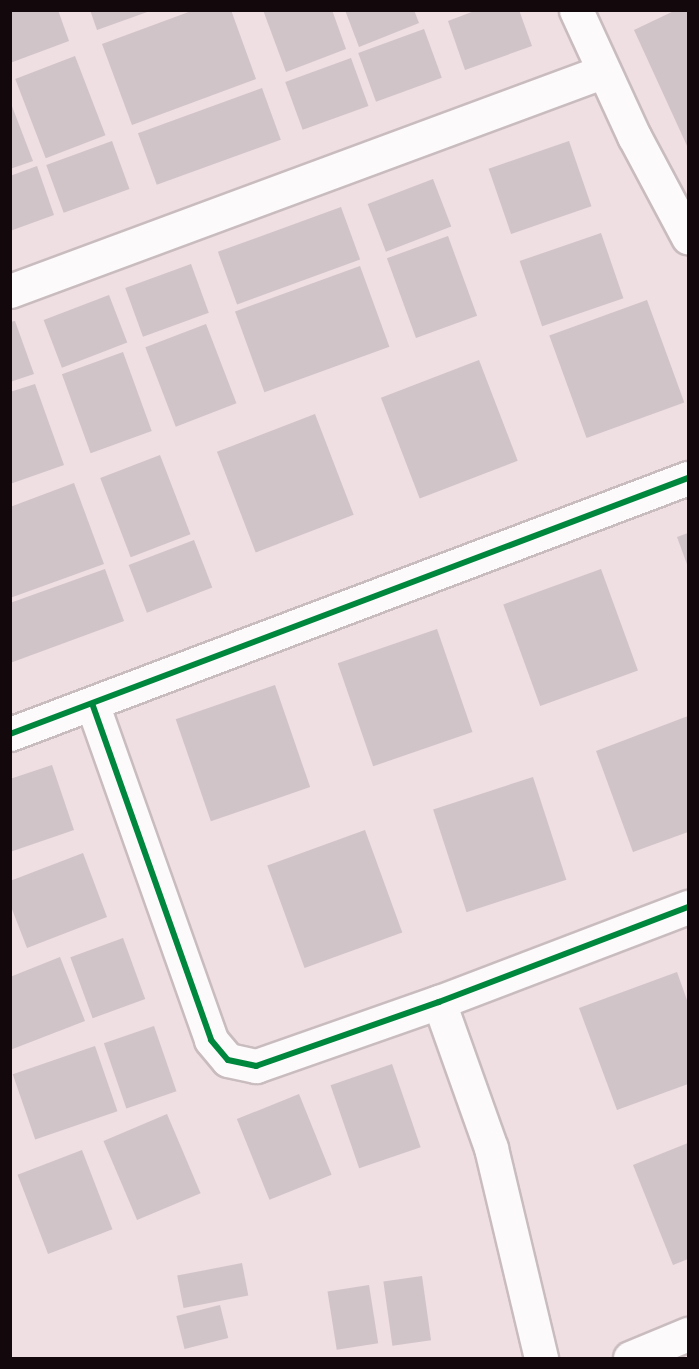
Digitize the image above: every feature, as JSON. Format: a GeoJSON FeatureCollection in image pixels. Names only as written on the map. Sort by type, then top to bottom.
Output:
{"type":"FeatureCollection","features":[{"type":"Feature","properties":{"kind":"street"},"geometry":{"type":"LineString","coordinates":[[576,10],[604,71],[688,237]]}},
{"type":"Feature","properties":{"kind":"street"},"geometry":{"type":"LineString","coordinates":[[10,291],[604,71]]}},
{"type":"Feature","properties":{"kind":"street"},"geometry":{"type":"LineString","coordinates":[[10,734],[93,706],[688,478]]}},
{"type":"Feature","properties":{"kind":"street"},"geometry":{"type":"LineString","coordinates":[[93,706],[211,1040],[228,1060],[256,1066],[439,1002],[688,907]]}},
{"type":"Feature","properties":{"kind":"street"},"geometry":{"type":"LineString","coordinates":[[439,1002],[491,1148],[541,1359]]}},
{"type":"Feature","properties":{"kind":"street"},"geometry":{"type":"LineString","coordinates":[[630,1359],[688,1334]]}},
{"type":"Feature","properties":{"kind":"building"},"geometry":{"type":"Polygon","coordinates":[[[10,10],[58,10],[69,41],[10,63],[10,10]]]}},
{"type":"Feature","properties":{"kind":"building"},"geometry":{"type":"Polygon","coordinates":[[[90,10],[150,10],[150,11],[97,30],[90,10]]]}},
{"type":"Feature","properties":{"kind":"building"},"geometry":{"type":"Polygon","coordinates":[[[194,10],[231,10],[256,79],[132,125],[102,44],[194,10]]]}},
{"type":"Feature","properties":{"kind":"building"},"geometry":{"type":"Polygon","coordinates":[[[263,10],[332,10],[346,49],[286,72],[263,10]]]}},
{"type":"Feature","properties":{"kind":"building"},"geometry":{"type":"Polygon","coordinates":[[[345,10],[414,10],[419,23],[359,47],[345,10]]]}},
{"type":"Feature","properties":{"kind":"building"},"geometry":{"type":"Polygon","coordinates":[[[477,10],[519,10],[532,46],[465,70],[448,21],[477,10]]]}},
{"type":"Feature","properties":{"kind":"building"},"geometry":{"type":"Polygon","coordinates":[[[676,10],[686,10],[688,15],[688,148],[634,30],[676,10]]]}},
{"type":"Feature","properties":{"kind":"building"},"geometry":{"type":"Polygon","coordinates":[[[424,29],[442,78],[376,102],[358,53],[424,29]]]}},
{"type":"Feature","properties":{"kind":"building"},"geometry":{"type":"Polygon","coordinates":[[[75,56],[105,135],[46,158],[15,79],[75,56]]]}},
{"type":"Feature","properties":{"kind":"building"},"geometry":{"type":"Polygon","coordinates":[[[351,58],[368,106],[303,130],[285,82],[351,58]]]}},
{"type":"Feature","properties":{"kind":"building"},"geometry":{"type":"Polygon","coordinates":[[[262,88],[281,140],[157,185],[138,133],[262,88]]]}},
{"type":"Feature","properties":{"kind":"building"},"geometry":{"type":"Polygon","coordinates":[[[10,101],[33,161],[10,169],[10,101]]]}},
{"type":"Feature","properties":{"kind":"building"},"geometry":{"type":"Polygon","coordinates":[[[112,141],[129,189],[64,213],[46,165],[112,141]]]}},
{"type":"Feature","properties":{"kind":"building"},"geometry":{"type":"Polygon","coordinates":[[[569,141],[591,206],[511,234],[489,169],[569,141]]]}},
{"type":"Feature","properties":{"kind":"building"},"geometry":{"type":"Polygon","coordinates":[[[37,166],[54,215],[10,231],[10,176],[37,166]]]}},
{"type":"Feature","properties":{"kind":"building"},"geometry":{"type":"Polygon","coordinates":[[[433,179],[451,227],[386,252],[368,204],[433,179]]]}},
{"type":"Feature","properties":{"kind":"building"},"geometry":{"type":"Polygon","coordinates":[[[341,207],[360,260],[237,304],[218,252],[341,207]]]}},
{"type":"Feature","properties":{"kind":"building"},"geometry":{"type":"Polygon","coordinates":[[[601,233],[623,298],[542,326],[520,261],[601,233]]]}},
{"type":"Feature","properties":{"kind":"building"},"geometry":{"type":"Polygon","coordinates":[[[448,236],[477,316],[416,338],[387,258],[448,236]]]}},
{"type":"Feature","properties":{"kind":"building"},"geometry":{"type":"Polygon","coordinates":[[[191,264],[209,313],[143,337],[125,288],[191,264]]]}},
{"type":"Feature","properties":{"kind":"building"},"geometry":{"type":"Polygon","coordinates":[[[360,266],[389,347],[264,392],[235,311],[360,266]]]}},
{"type":"Feature","properties":{"kind":"building"},"geometry":{"type":"Polygon","coordinates":[[[109,295],[127,343],[62,368],[44,320],[109,295]]]}},
{"type":"Feature","properties":{"kind":"building"},"geometry":{"type":"Polygon","coordinates":[[[647,300],[684,402],[587,438],[549,336],[647,300]]]}},
{"type":"Feature","properties":{"kind":"building"},"geometry":{"type":"Polygon","coordinates":[[[15,321],[34,374],[10,382],[10,322],[15,321]]]}},
{"type":"Feature","properties":{"kind":"building"},"geometry":{"type":"Polygon","coordinates":[[[206,324],[236,403],[176,427],[145,347],[206,324]]]}},
{"type":"Feature","properties":{"kind":"building"},"geometry":{"type":"Polygon","coordinates":[[[123,352],[152,431],[91,453],[62,374],[123,352]]]}},
{"type":"Feature","properties":{"kind":"building"},"geometry":{"type":"Polygon","coordinates":[[[479,360],[518,461],[420,498],[381,398],[479,360]]]}},
{"type":"Feature","properties":{"kind":"building"},"geometry":{"type":"Polygon","coordinates":[[[35,384],[64,465],[10,484],[10,392],[35,384]]]}},
{"type":"Feature","properties":{"kind":"building"},"geometry":{"type":"Polygon","coordinates":[[[315,414],[354,515],[256,552],[217,452],[315,414]]]}},
{"type":"Feature","properties":{"kind":"building"},"geometry":{"type":"Polygon","coordinates":[[[160,455],[190,534],[131,557],[100,478],[160,455]]]}},
{"type":"Feature","properties":{"kind":"building"},"geometry":{"type":"Polygon","coordinates":[[[74,483],[104,564],[10,598],[10,507],[74,483]]]}},
{"type":"Feature","properties":{"kind":"building"},"geometry":{"type":"Polygon","coordinates":[[[688,533],[688,567],[677,537],[688,533]]]}},
{"type":"Feature","properties":{"kind":"building"},"geometry":{"type":"Polygon","coordinates":[[[194,540],[212,588],[147,613],[129,565],[194,540]]]}},
{"type":"Feature","properties":{"kind":"building"},"geometry":{"type":"Polygon","coordinates":[[[105,569],[124,621],[10,663],[10,603],[105,569]]]}},
{"type":"Feature","properties":{"kind":"building"},"geometry":{"type":"Polygon","coordinates":[[[601,569],[638,670],[540,706],[503,605],[601,569]]]}},
{"type":"Feature","properties":{"kind":"building"},"geometry":{"type":"Polygon","coordinates":[[[437,629],[472,732],[373,766],[338,663],[437,629]]]}},
{"type":"Feature","properties":{"kind":"building"},"geometry":{"type":"Polygon","coordinates":[[[275,685],[310,787],[211,821],[176,719],[275,685]]]}},
{"type":"Feature","properties":{"kind":"building"},"geometry":{"type":"Polygon","coordinates":[[[688,716],[688,832],[633,852],[596,751],[688,716]]]}},
{"type":"Feature","properties":{"kind":"building"},"geometry":{"type":"Polygon","coordinates":[[[52,765],[74,830],[10,852],[10,779],[52,765]]]}},
{"type":"Feature","properties":{"kind":"building"},"geometry":{"type":"Polygon","coordinates":[[[533,777],[566,880],[467,912],[433,809],[533,777]]]}},
{"type":"Feature","properties":{"kind":"building"},"geometry":{"type":"Polygon","coordinates":[[[365,830],[402,932],[305,968],[267,866],[365,830]]]}},
{"type":"Feature","properties":{"kind":"building"},"geometry":{"type":"Polygon","coordinates":[[[83,853],[107,917],[27,948],[10,904],[10,881],[83,853]]]}},
{"type":"Feature","properties":{"kind":"building"},"geometry":{"type":"Polygon","coordinates":[[[123,938],[145,999],[93,1018],[70,957],[123,938]]]}},
{"type":"Feature","properties":{"kind":"building"},"geometry":{"type":"Polygon","coordinates":[[[60,957],[85,1021],[10,1050],[10,977],[60,957]]]}},
{"type":"Feature","properties":{"kind":"building"},"geometry":{"type":"Polygon","coordinates":[[[677,972],[688,1003],[688,1084],[617,1110],[579,1008],[677,972]]]}},
{"type":"Feature","properties":{"kind":"building"},"geometry":{"type":"Polygon","coordinates":[[[154,1026],[176,1091],[126,1108],[104,1043],[154,1026]]]}},
{"type":"Feature","properties":{"kind":"building"},"geometry":{"type":"Polygon","coordinates":[[[95,1046],[117,1111],[35,1140],[13,1074],[95,1046]]]}},
{"type":"Feature","properties":{"kind":"building"},"geometry":{"type":"Polygon","coordinates":[[[392,1064],[421,1147],[359,1168],[331,1085],[392,1064]]]}},
{"type":"Feature","properties":{"kind":"building"},"geometry":{"type":"Polygon","coordinates":[[[299,1094],[332,1175],[269,1200],[237,1119],[299,1094]]]}},
{"type":"Feature","properties":{"kind":"building"},"geometry":{"type":"Polygon","coordinates":[[[167,1114],[201,1193],[137,1220],[103,1141],[167,1114]]]}},
{"type":"Feature","properties":{"kind":"building"},"geometry":{"type":"Polygon","coordinates":[[[688,1143],[688,1259],[673,1265],[633,1165],[688,1143]]]}},
{"type":"Feature","properties":{"kind":"building"},"geometry":{"type":"Polygon","coordinates":[[[82,1150],[112,1229],[48,1254],[18,1175],[82,1150]]]}},
{"type":"Feature","properties":{"kind":"building"},"geometry":{"type":"Polygon","coordinates":[[[242,1263],[248,1295],[184,1308],[177,1276],[242,1263]]]}},
{"type":"Feature","properties":{"kind":"building"},"geometry":{"type":"Polygon","coordinates":[[[422,1276],[431,1340],[392,1346],[383,1281],[422,1276]]]}},
{"type":"Feature","properties":{"kind":"building"},"geometry":{"type":"Polygon","coordinates":[[[369,1285],[378,1343],[337,1350],[328,1292],[369,1285]]]}},
{"type":"Feature","properties":{"kind":"building"},"geometry":{"type":"Polygon","coordinates":[[[220,1305],[228,1338],[185,1349],[176,1316],[220,1305]]]}},
{"type":"Feature","properties":{"kind":"cycle path"},"geometry":{"type":"LineString","coordinates":[[10,734],[688,478]]}},
{"type":"Feature","properties":{"kind":"cycle path"},"geometry":{"type":"LineString","coordinates":[[93,706],[211,1040],[228,1060],[256,1066],[439,1002],[688,907]]}}]}
